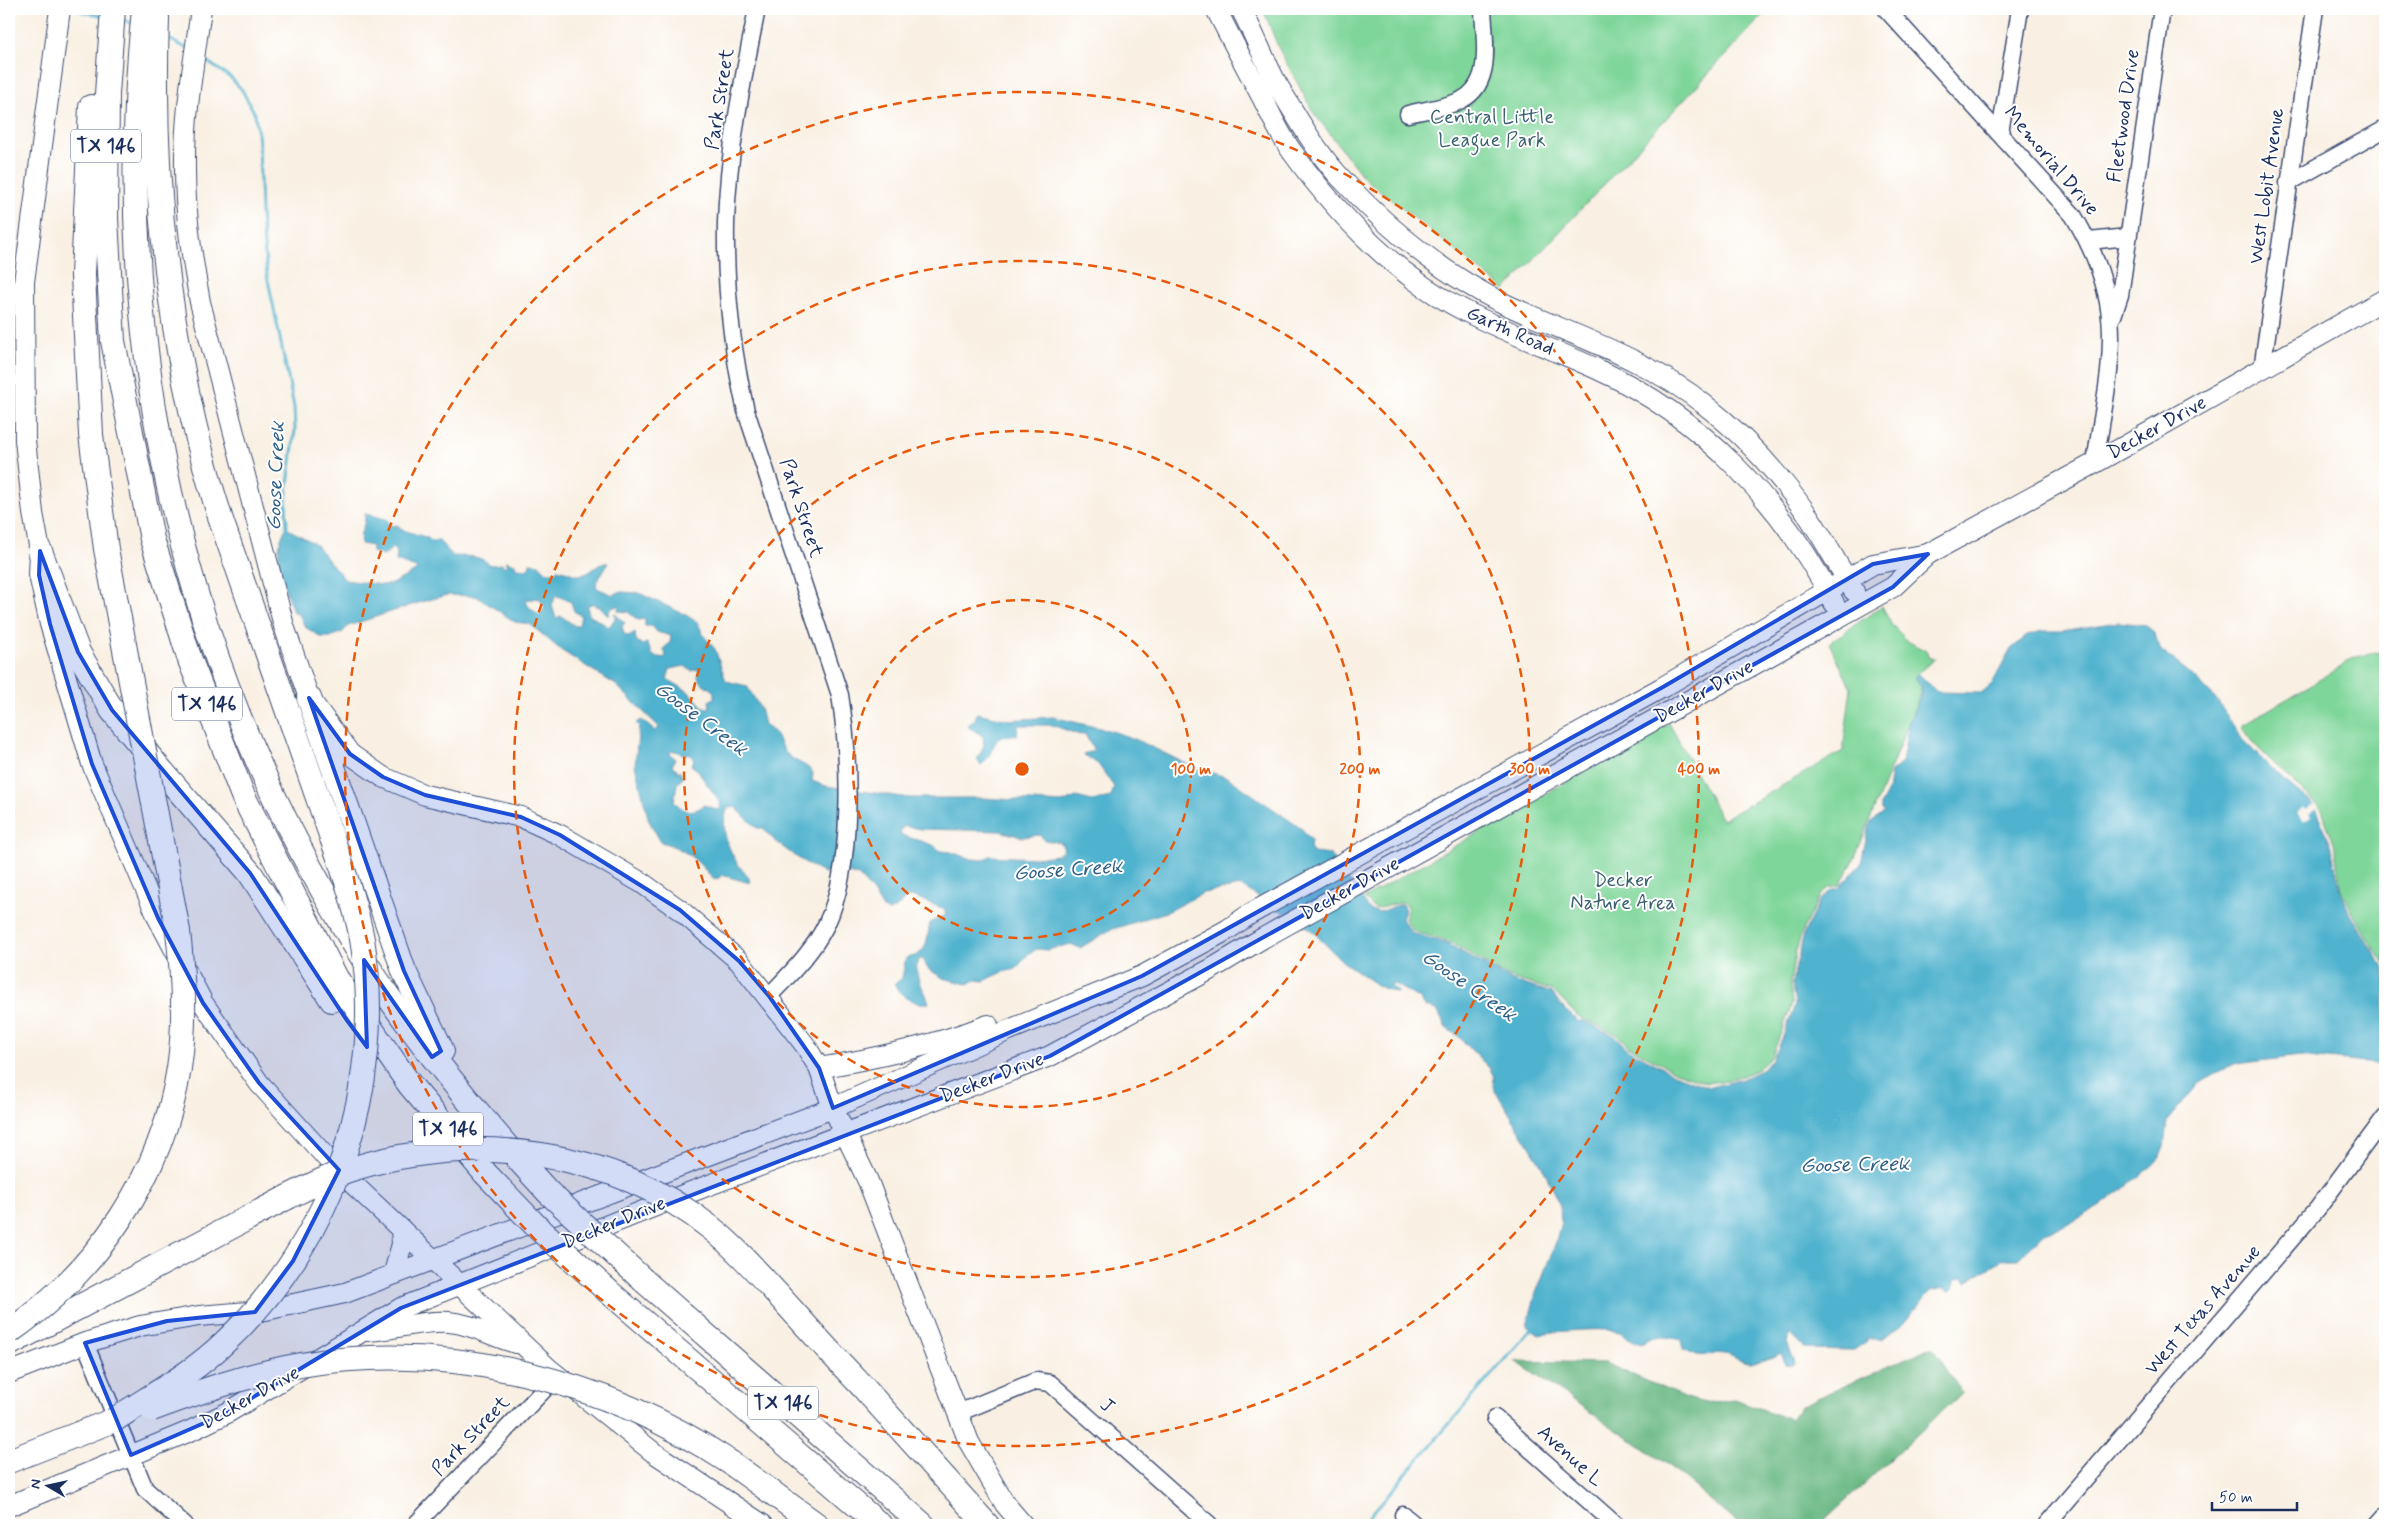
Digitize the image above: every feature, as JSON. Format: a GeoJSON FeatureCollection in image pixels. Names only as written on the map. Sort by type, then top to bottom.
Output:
{"type":"FeatureCollection","features":[{"type":"Feature","properties":{"kind":"highway"},"geometry":{"type":"LineString","coordinates":[[9,1332],[46,1303],[82,1268],[124,1214],[147,1170],[167,1117],[179,1069],[183,1025],[184,990],[178,931],[106,549],[91,434],[83,275],[93,82],[107,9]]}},
{"type":"Feature","properties":{"kind":"highway","name":"TX 146"},"geometry":{"type":"LineString","coordinates":[[113,9],[107,94],[106,219],[108,283],[113,341],[152,539],[190,660],[243,796],[331,969],[410,1085],[485,1173],[537,1227],[608,1292],[880,1525]]}},
{"type":"Feature","properties":{"kind":"highway","name":"TX 146"},"geometry":{"type":"LineString","coordinates":[[144,9],[138,64],[134,196],[140,302],[147,368],[159,446],[182,546],[199,604],[246,733],[302,853],[349,936],[398,1011],[436,1063],[476,1112],[554,1198],[643,1280],[923,1525]]}},
{"type":"Feature","properties":{"kind":"highway"},"geometry":{"type":"LineString","coordinates":[[114,1420],[178,1380],[225,1343],[247,1321],[293,1261],[318,1216],[347,1148],[362,1083],[367,1027],[365,968],[354,904],[219,514],[207,476],[184,381],[163,247],[159,190],[155,82],[158,9]]}},
{"type":"Feature","properties":{"kind":"highway"},"geometry":{"type":"LineString","coordinates":[[40,551],[78,652],[112,710],[154,762],[250,873],[336,1005],[381,1065],[410,1085]]}},
{"type":"Feature","properties":{"kind":"highway"},"geometry":{"type":"LineString","coordinates":[[309,698],[404,970],[430,1028],[476,1112]]}},
{"type":"Feature","properties":{"kind":"highway"},"geometry":{"type":"LineString","coordinates":[[9,1344],[320,1181],[353,1169],[408,1155],[463,1150],[496,1150],[548,1156],[591,1166],[641,1185],[688,1211],[711,1228],[745,1259],[987,1525]]}},
{"type":"Feature","properties":{"kind":"highway"},"geometry":{"type":"LineString","coordinates":[[9,1461],[114,1420],[226,1382],[302,1365],[382,1359],[445,1360],[521,1372],[563,1382],[667,1424],[731,1463],[816,1525]]}},
{"type":"Feature","properties":{"kind":"main road"},"geometry":{"type":"LineString","coordinates":[[60,9],[24,282],[25,440],[33,513],[40,551],[39,574],[50,624],[92,764],[158,918],[203,1003],[259,1083],[334,1166],[558,1375],[653,1452],[763,1525]]}},
{"type":"Feature","properties":{"kind":"main road"},"geometry":{"type":"LineString","coordinates":[[201,9],[186,143],[186,198],[190,249],[202,310],[245,479],[284,626],[309,698],[350,754],[383,777],[426,795],[521,817],[560,835],[642,883],[708,933],[739,961],[805,1044],[819,1068],[833,1108],[868,1181],[922,1326],[969,1442],[1005,1504],[1023,1525]]}},
{"type":"Feature","properties":{"kind":"main road","name":"Garth Road"},"geometry":{"type":"LineString","coordinates":[[1216,9],[1274,120],[1298,160],[1353,224],[1383,253],[1423,285],[1452,304],[1496,326],[1601,371],[1690,424],[1719,448],[1786,525],[1828,591],[1841,616]]}},
{"type":"Feature","properties":{"kind":"main road","name":"Garth Road"},"geometry":{"type":"LineString","coordinates":[[1241,9],[1276,81],[1293,111],[1337,173],[1417,248],[1466,283],[1505,304],[1642,364],[1677,384],[1706,405],[1758,452],[1808,516],[1862,604]]}},
{"type":"Feature","properties":{"kind":"main road"},"geometry":{"type":"LineString","coordinates":[[1274,120],[1293,111]]}},
{"type":"Feature","properties":{"kind":"main road"},"geometry":{"type":"LineString","coordinates":[[1383,253],[1402,235]]}},
{"type":"Feature","properties":{"kind":"main road","name":"Decker Drive"},"geometry":{"type":"LineString","coordinates":[[9,1506],[227,1413],[278,1384],[360,1331],[401,1308],[683,1195],[1050,1056],[1213,968],[1263,938],[1893,587],[1928,554],[2095,463],[2385,298]]}},
{"type":"Feature","properties":{"kind":"main road"},"geometry":{"type":"LineString","coordinates":[[1496,326],[1505,304]]}},
{"type":"Feature","properties":{"kind":"main road"},"geometry":{"type":"LineString","coordinates":[[1630,387],[1642,364]]}},
{"type":"Feature","properties":{"kind":"main road","name":"Decker Drive"},"geometry":{"type":"LineString","coordinates":[[9,1373],[85,1343],[167,1321],[261,1311],[344,1293],[432,1258],[833,1108],[1009,1030],[1142,976],[1227,930],[1250,914],[1663,687],[1873,564],[1928,554]]}},
{"type":"Feature","properties":{"kind":"main road"},"geometry":{"type":"LineString","coordinates":[[819,1068],[884,1056],[960,1036],[1070,994],[1142,976]]}},
{"type":"Feature","properties":{"kind":"main road"},"geometry":{"type":"LineString","coordinates":[[394,1273],[402,1244],[401,1229]]}},
{"type":"Feature","properties":{"kind":"main road"},"geometry":{"type":"LineString","coordinates":[[360,1331],[384,1331],[428,1322],[449,1322],[471,1326],[524,1345]]}},
{"type":"Feature","properties":{"kind":"street","name":"Park Street"},"geometry":{"type":"LineString","coordinates":[[757,9],[741,94],[730,172],[726,223],[728,274],[738,376],[746,411],[840,695],[846,731],[847,763],[843,860],[837,892],[825,926],[813,946],[768,996]]}},
{"type":"Feature","properties":{"kind":"street"},"geometry":{"type":"LineString","coordinates":[[1408,114],[1457,102],[1479,83],[1486,61],[1483,9]]}},
{"type":"Feature","properties":{"kind":"street","name":"Memorial Drive"},"geometry":{"type":"LineString","coordinates":[[1886,9],[2074,216],[2089,241],[2109,295],[2113,340],[2095,463]]}},
{"type":"Feature","properties":{"kind":"street"},"geometry":{"type":"LineString","coordinates":[[2000,133],[2020,9]]}},
{"type":"Feature","properties":{"kind":"street","name":"Fleetwood Drive"},"geometry":{"type":"LineString","coordinates":[[2112,318],[2120,295],[2162,9]]}},
{"type":"Feature","properties":{"kind":"street","name":"West Lobit Avenue"},"geometry":{"type":"LineString","coordinates":[[2262,369],[2315,9]]}},
{"type":"Feature","properties":{"kind":"street"},"geometry":{"type":"LineString","coordinates":[[2288,183],[2385,129]]}},
{"type":"Feature","properties":{"kind":"street"},"geometry":{"type":"LineString","coordinates":[[2089,241],[2128,236]]}},
{"type":"Feature","properties":{"kind":"street"},"geometry":{"type":"LineString","coordinates":[[1719,448],[1738,433]]}},
{"type":"Feature","properties":{"kind":"street","name":"West Texas Avenue"},"geometry":{"type":"LineString","coordinates":[[2046,1525],[2318,1208],[2385,1117]]}},
{"type":"Feature","properties":{"kind":"street"},"geometry":{"type":"LineString","coordinates":[[85,1343],[145,1489],[186,1525]]}},
{"type":"Feature","properties":{"kind":"street","name":"Park Street"},"geometry":{"type":"LineString","coordinates":[[415,1525],[558,1375]]}},
{"type":"Feature","properties":{"kind":"street","name":"J"},"geometry":{"type":"LineString","coordinates":[[958,1413],[1036,1381],[1050,1383],[1210,1525]]}},
{"type":"Feature","properties":{"kind":"street","name":"Avenue L"},"geometry":{"type":"LineString","coordinates":[[1496,1418],[1616,1525]]}},
{"type":"Feature","properties":{"kind":"street"},"geometry":{"type":"LineString","coordinates":[[2376,1525],[2385,1515]]}},
{"type":"Feature","properties":{"kind":"highlighted area"},"geometry":{"type":"Polygon","coordinates":[[[40,551],[78,652],[112,710],[250,873],[346,1019],[367,1047],[364,960],[432,1057],[441,1051],[404,971],[309,698],[350,754],[383,777],[425,795],[521,817],[560,835],[680,910],[739,961],[769,996],[819,1068],[833,1108],[1142,976],[1663,687],[1873,564],[1928,554],[1893,587],[1050,1056],[401,1308],[227,1413],[131,1455],[85,1343],[167,1321],[255,1312],[293,1261],[339,1170],[259,1083],[203,1003],[158,918],[92,764],[50,624],[39,575],[40,551]]]}},
{"type":"Feature","properties":{"kind":"green space","name":"Central Little League Park"},"geometry":{"type":"Polygon","coordinates":[[[1263,9],[1769,9],[1505,290],[1364,178],[1313,112],[1279,49],[1263,9]]]}},
{"type":"Feature","properties":{"kind":"green space","name":"Decker Nature Area"},"geometry":{"type":"Polygon","coordinates":[[[1882,606],[1891,624],[1909,642],[1926,651],[1929,658],[1935,658],[1914,677],[1921,687],[1921,692],[1853,862],[1840,885],[1829,887],[1821,894],[1803,929],[1795,954],[1790,983],[1792,1004],[1772,1056],[1758,1069],[1735,1079],[1707,1083],[1676,1072],[1628,1046],[1616,1034],[1577,1016],[1553,991],[1509,977],[1451,943],[1413,931],[1405,919],[1408,908],[1403,902],[1375,909],[1364,898],[1669,723],[1722,820],[1843,751],[1851,688],[1829,643],[1882,606]]]}},
{"type":"Feature","properties":{"kind":"green space"},"geometry":{"type":"Polygon","coordinates":[[[2385,652],[2385,964],[2376,953],[2341,891],[2334,842],[2320,808],[2258,748],[2241,726],[2350,660],[2385,652]]]}},
{"type":"Feature","properties":{"kind":"green space"},"geometry":{"type":"Polygon","coordinates":[[[1932,1347],[1962,1393],[1820,1525],[1740,1525],[1671,1467],[1515,1361],[1605,1363],[1686,1398],[1705,1403],[1735,1399],[1791,1420],[1802,1405],[1932,1347]]]}},
{"type":"Feature","properties":{"kind":"water"},"geometry":{"type":"Polygon","coordinates":[[[365,514],[386,519],[392,526],[398,525],[400,529],[428,538],[431,541],[438,540],[453,556],[477,558],[486,561],[490,565],[502,564],[504,567],[507,565],[506,561],[515,564],[516,568],[529,569],[530,563],[539,564],[547,572],[554,572],[557,569],[582,575],[601,564],[608,563],[596,584],[597,588],[613,595],[619,592],[639,593],[686,615],[698,623],[703,635],[715,649],[726,681],[747,686],[760,708],[764,725],[775,734],[788,755],[813,773],[812,781],[826,786],[909,798],[983,798],[1062,803],[1076,797],[1092,801],[1111,797],[1114,787],[1098,764],[1083,754],[1094,751],[1085,734],[1080,735],[1052,725],[1018,725],[1017,735],[1006,737],[1003,735],[999,738],[988,758],[981,765],[977,760],[984,745],[983,736],[967,726],[975,720],[977,713],[1009,720],[1053,717],[1112,731],[1137,740],[1197,769],[1227,777],[1302,829],[1311,840],[1310,847],[1313,853],[1331,855],[1370,910],[1379,912],[1402,904],[1405,910],[1402,919],[1412,933],[1448,944],[1513,981],[1552,993],[1565,1010],[1579,1022],[1582,1020],[1615,1036],[1628,1049],[1676,1075],[1710,1087],[1740,1080],[1761,1070],[1771,1061],[1778,1049],[1795,1005],[1792,983],[1804,933],[1820,900],[1833,889],[1838,889],[1861,864],[1871,822],[1884,812],[1881,809],[1881,804],[1888,791],[1891,772],[1902,763],[1909,722],[1922,693],[1922,687],[1915,677],[1919,674],[1937,692],[1981,693],[1992,684],[2011,649],[2028,635],[2042,631],[2061,631],[2118,622],[2145,625],[2155,633],[2159,649],[2191,674],[2216,699],[2242,739],[2278,775],[2313,804],[2330,841],[2340,891],[2345,903],[2378,960],[2385,967],[2385,1065],[2300,1056],[2236,1064],[2220,1071],[2200,1082],[2167,1121],[2164,1147],[2159,1159],[2099,1207],[2065,1226],[2045,1233],[2018,1259],[2003,1259],[1967,1282],[1961,1278],[1954,1280],[1953,1289],[1949,1291],[1943,1288],[1931,1291],[1903,1324],[1881,1339],[1869,1339],[1853,1350],[1805,1349],[1790,1334],[1787,1342],[1795,1363],[1793,1366],[1786,1365],[1781,1353],[1766,1360],[1755,1362],[1739,1360],[1730,1355],[1717,1353],[1701,1356],[1683,1349],[1681,1340],[1671,1338],[1652,1337],[1638,1343],[1622,1333],[1606,1330],[1538,1334],[1527,1326],[1536,1293],[1556,1242],[1561,1223],[1560,1206],[1542,1166],[1493,1087],[1494,1077],[1490,1069],[1458,1036],[1446,1028],[1437,1010],[1425,1007],[1420,999],[1394,984],[1390,986],[1397,990],[1397,993],[1378,986],[1342,961],[1311,930],[1241,886],[1203,893],[1166,912],[1110,930],[1080,948],[1071,944],[1047,950],[1037,949],[1028,954],[1016,969],[1003,972],[984,981],[976,980],[967,984],[943,978],[928,969],[922,958],[917,962],[916,968],[918,978],[929,1003],[919,1003],[909,999],[900,992],[895,984],[902,978],[906,958],[919,954],[923,950],[927,941],[930,923],[946,915],[944,909],[915,897],[906,897],[897,908],[888,911],[883,909],[873,892],[858,875],[830,870],[824,873],[818,870],[800,860],[774,840],[764,828],[757,828],[735,807],[729,806],[725,815],[725,834],[732,853],[749,878],[750,883],[722,875],[719,878],[713,879],[690,856],[677,848],[661,842],[649,821],[635,765],[639,726],[636,723],[641,720],[655,731],[659,727],[616,685],[562,651],[530,624],[515,622],[476,596],[447,595],[348,626],[343,632],[330,637],[321,637],[305,627],[299,614],[293,612],[282,580],[279,549],[281,538],[286,528],[314,543],[345,580],[382,585],[392,584],[417,570],[396,561],[397,553],[392,548],[384,556],[372,552],[372,546],[361,544],[360,536],[365,514]],[[558,596],[555,597],[552,606],[556,618],[561,616],[575,626],[579,625],[581,616],[574,611],[571,602],[558,596]],[[539,598],[525,600],[529,607],[539,615],[545,608],[539,598]],[[594,603],[587,606],[589,615],[609,627],[616,617],[614,613],[625,623],[622,626],[624,634],[629,636],[635,632],[636,640],[642,645],[647,643],[653,656],[665,658],[666,654],[663,649],[670,643],[671,636],[657,632],[652,626],[645,626],[645,619],[638,620],[628,612],[618,611],[619,605],[610,609],[608,616],[601,607],[595,606],[594,603]],[[685,666],[670,669],[667,679],[688,691],[703,707],[710,708],[709,701],[714,698],[714,692],[698,678],[699,669],[691,671],[685,666]],[[675,751],[669,752],[675,759],[672,766],[677,769],[676,771],[680,771],[683,778],[677,784],[674,801],[681,808],[688,811],[696,810],[704,805],[718,810],[721,807],[719,802],[702,778],[700,772],[691,765],[694,760],[690,754],[686,755],[675,751]],[[904,826],[900,831],[901,835],[933,845],[940,851],[951,852],[971,859],[983,860],[990,856],[1035,858],[1057,855],[1064,849],[1061,843],[1045,840],[1039,835],[1022,837],[1000,831],[921,829],[904,826]]]}},
{"type":"Feature","properties":{"kind":"pier"},"geometry":{"type":"Polygon","coordinates":[[[2316,804],[2318,808],[2309,814],[2311,817],[2303,822],[2297,812],[2304,807],[2306,810],[2316,804]]]}},
{"type":"Feature","properties":{"kind":"waterway","name":"Goose Creek"},"geometry":{"type":"LineString","coordinates":[[77,9],[103,16]]}},
{"type":"Feature","properties":{"kind":"waterway","name":"Goose Creek"},"geometry":{"type":"LineString","coordinates":[[121,19],[134,24]]}},
{"type":"Feature","properties":{"kind":"waterway","name":"Goose Creek"},"geometry":{"type":"LineString","coordinates":[[165,37],[188,49]]}},
{"type":"Feature","properties":{"kind":"waterway","name":"Goose Creek"},"geometry":{"type":"LineString","coordinates":[[202,58],[231,78],[242,90],[255,114],[259,142],[261,215],[267,275],[294,407],[295,430],[286,500],[287,530]]}},
{"type":"Feature","properties":{"kind":"waterway"},"geometry":{"type":"LineString","coordinates":[[1362,1525],[1531,1329]]}}]}
